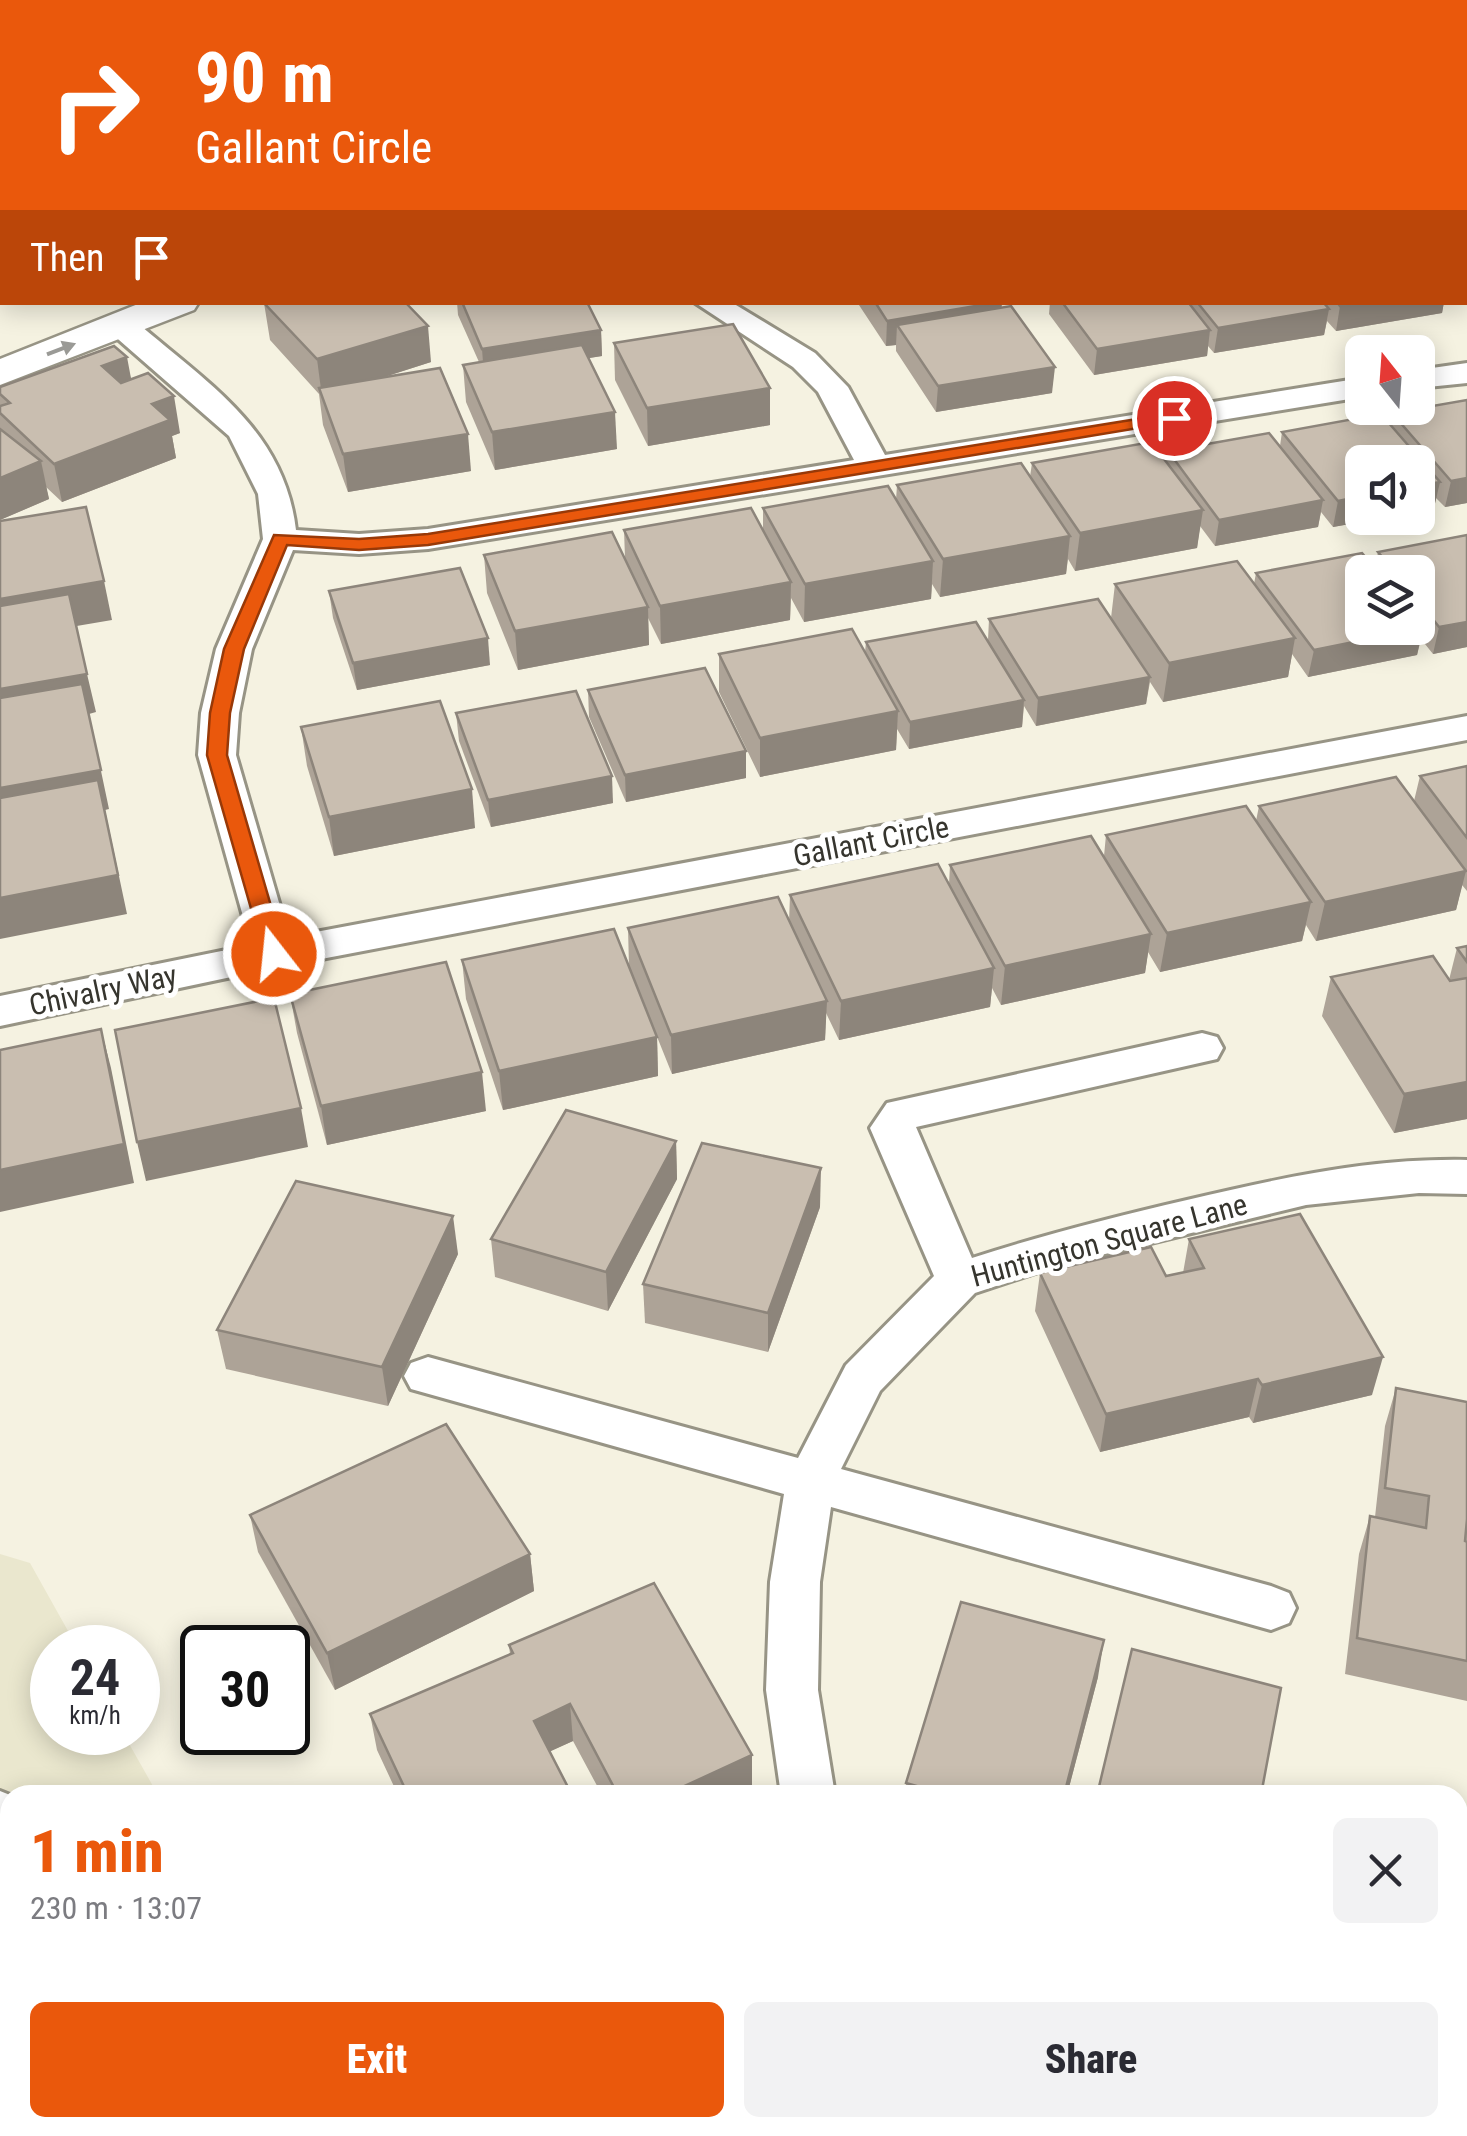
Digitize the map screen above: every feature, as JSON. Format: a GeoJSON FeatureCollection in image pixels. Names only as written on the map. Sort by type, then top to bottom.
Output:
{"type":"FeatureCollection","features":[{"type":"Feature","properties":{"kind":"main road"},"geometry":{"type":"LineString","coordinates":[[0,372],[89,310],[146,305]]}},
{"type":"Feature","properties":{"kind":"street"},"geometry":{"type":"LineString","coordinates":[[714,305],[804,360],[832,387],[874,466]]}},
{"type":"Feature","properties":{"kind":"street"},"geometry":{"type":"LineString","coordinates":[[89,310],[241,430],[260,459],[275,494],[280,538],[234,649],[220,713],[217,755],[274,954]]}},
{"type":"Feature","properties":{"kind":"street"},"geometry":{"type":"LineString","coordinates":[[1435,377],[1467,373]]}},
{"type":"Feature","properties":{"kind":"street"},"geometry":{"type":"LineString","coordinates":[[280,538],[359,544],[428,539],[1345,391]]}},
{"type":"Feature","properties":{"kind":"street","name":"Gallant Circle"},"geometry":{"type":"LineString","coordinates":[[274,954],[1467,728]]}},
{"type":"Feature","properties":{"kind":"street","name":"Chivalry Way"},"geometry":{"type":"LineString","coordinates":[[0,1011],[274,954]]}},
{"type":"Feature","properties":{"kind":"street"},"geometry":{"type":"LineString","coordinates":[[959,1280],[892,1128],[902,1114],[1202,1048]]}},
{"type":"Feature","properties":{"kind":"street","name":"Huntington Square Lane"},"geometry":{"type":"LineString","coordinates":[[806,1785],[792,1690],[794,1582],[810,1482],[863,1378],[959,1280],[1054,1249],[1306,1188],[1419,1176],[1467,1177]]}},
{"type":"Feature","properties":{"kind":"street"},"geometry":{"type":"LineString","coordinates":[[428,1376],[1270,1608]]}},
{"type":"Feature","properties":{"kind":"shaded area"},"geometry":{"type":"Polygon","coordinates":[[[0,1554],[30,1563],[65,1625],[30,1625],[30,1755],[135,1755],[152,1785],[0,1785],[0,1554]]]}},
{"type":"Feature","properties":{"kind":"building"},"geometry":{"type":"Polygon","coordinates":[[[266,305],[408,305],[428,326],[317,359],[266,305]]]}},
{"type":"Feature","properties":{"kind":"building"},"geometry":{"type":"Polygon","coordinates":[[[463,305],[588,305],[601,330],[482,349],[463,305]]]}},
{"type":"Feature","properties":{"kind":"building"},"geometry":{"type":"Polygon","coordinates":[[[877,305],[981,305],[887,321],[877,305]]]}},
{"type":"Feature","properties":{"kind":"building"},"geometry":{"type":"Polygon","coordinates":[[[1064,305],[1190,305],[1210,330],[1097,349],[1064,305]]]}},
{"type":"Feature","properties":{"kind":"building"},"geometry":{"type":"Polygon","coordinates":[[[1199,305],[1326,305],[1329,309],[1218,328],[1199,305]]]}},
{"type":"Feature","properties":{"kind":"building"},"geometry":{"type":"Polygon","coordinates":[[[1011,306],[1055,367],[938,386],[897,325],[1011,306]]]}},
{"type":"Feature","properties":{"kind":"building"},"geometry":{"type":"Polygon","coordinates":[[[733,324],[770,388],[647,408],[614,343],[733,324]]]}},
{"type":"Feature","properties":{"kind":"building"},"geometry":{"type":"Polygon","coordinates":[[[582,345],[615,412],[492,432],[463,365],[582,345]]]}},
{"type":"Feature","properties":{"kind":"building"},"geometry":{"type":"Polygon","coordinates":[[[114,346],[127,357],[102,366],[121,383],[148,373],[174,396],[152,404],[170,420],[54,464],[0,413],[0,406],[10,403],[0,394],[0,387],[114,346]]]}},
{"type":"Feature","properties":{"kind":"building"},"geometry":{"type":"Polygon","coordinates":[[[440,368],[468,434],[343,454],[319,388],[440,368]]]}},
{"type":"Feature","properties":{"kind":"building"},"geometry":{"type":"Polygon","coordinates":[[[1467,400],[1467,478],[1451,481],[1435,463],[1435,445],[1420,445],[1402,425],[1435,425],[1435,406],[1467,400]]]}},
{"type":"Feature","properties":{"kind":"building"},"geometry":{"type":"Polygon","coordinates":[[[1345,421],[1345,425],[1391,425],[1408,445],[1345,445],[1345,500],[1338,501],[1282,432],[1345,421]]]}},
{"type":"Feature","properties":{"kind":"building"},"geometry":{"type":"Polygon","coordinates":[[[0,429],[41,461],[0,478],[0,429]]]}},
{"type":"Feature","properties":{"kind":"building"},"geometry":{"type":"Polygon","coordinates":[[[1269,433],[1323,500],[1219,520],[1168,451],[1269,433]]]}},
{"type":"Feature","properties":{"kind":"building"},"geometry":{"type":"Polygon","coordinates":[[[1151,442],[1203,510],[1080,533],[1032,463],[1151,442]]]}},
{"type":"Feature","properties":{"kind":"building"},"geometry":{"type":"Polygon","coordinates":[[[1021,463],[1070,536],[943,559],[897,485],[1021,463]]]}},
{"type":"Feature","properties":{"kind":"building"},"geometry":{"type":"Polygon","coordinates":[[[888,486],[933,561],[805,584],[763,508],[888,486]]]}},
{"type":"Feature","properties":{"kind":"building"},"geometry":{"type":"Polygon","coordinates":[[[86,507],[104,581],[0,599],[0,521],[86,507]]]}},
{"type":"Feature","properties":{"kind":"building"},"geometry":{"type":"Polygon","coordinates":[[[751,508],[791,582],[660,606],[624,530],[751,508]]]}},
{"type":"Feature","properties":{"kind":"building"},"geometry":{"type":"Polygon","coordinates":[[[612,532],[648,607],[515,631],[484,555],[612,532]]]}},
{"type":"Feature","properties":{"kind":"building"},"geometry":{"type":"Polygon","coordinates":[[[1467,535],[1467,622],[1439,627],[1435,622],[1435,555],[1378,552],[1467,535]]]}},
{"type":"Feature","properties":{"kind":"building"},"geometry":{"type":"Polygon","coordinates":[[[1345,556],[1345,644],[1314,650],[1256,573],[1345,556]]]}},
{"type":"Feature","properties":{"kind":"building"},"geometry":{"type":"Polygon","coordinates":[[[1237,561],[1295,638],[1169,663],[1115,584],[1237,561]]]}},
{"type":"Feature","properties":{"kind":"building"},"geometry":{"type":"Polygon","coordinates":[[[460,568],[488,638],[353,663],[329,591],[460,568]]]}},
{"type":"Feature","properties":{"kind":"building"},"geometry":{"type":"Polygon","coordinates":[[[69,594],[87,674],[0,689],[0,606],[69,594]]]}},
{"type":"Feature","properties":{"kind":"building"},"geometry":{"type":"Polygon","coordinates":[[[1098,599],[1150,677],[1038,698],[989,619],[1098,599]]]}},
{"type":"Feature","properties":{"kind":"building"},"geometry":{"type":"Polygon","coordinates":[[[976,622],[1024,700],[910,722],[866,642],[976,622]]]}},
{"type":"Feature","properties":{"kind":"building"},"geometry":{"type":"Polygon","coordinates":[[[852,629],[898,711],[760,738],[719,654],[852,629]]]}},
{"type":"Feature","properties":{"kind":"building"},"geometry":{"type":"Polygon","coordinates":[[[705,668],[746,751],[625,775],[588,690],[705,668]]]}},
{"type":"Feature","properties":{"kind":"building"},"geometry":{"type":"Polygon","coordinates":[[[82,684],[101,770],[0,788],[0,698],[82,684]]]}},
{"type":"Feature","properties":{"kind":"building"},"geometry":{"type":"Polygon","coordinates":[[[576,691],[612,776],[488,800],[456,713],[576,691]]]}},
{"type":"Feature","properties":{"kind":"building"},"geometry":{"type":"Polygon","coordinates":[[[440,701],[472,789],[329,817],[301,727],[440,701]]]}},
{"type":"Feature","properties":{"kind":"building"},"geometry":{"type":"Polygon","coordinates":[[[1467,766],[1467,838],[1420,776],[1467,766]]]}},
{"type":"Feature","properties":{"kind":"building"},"geometry":{"type":"Polygon","coordinates":[[[1396,777],[1466,871],[1325,902],[1259,806],[1396,777]]]}},
{"type":"Feature","properties":{"kind":"building"},"geometry":{"type":"Polygon","coordinates":[[[98,780],[118,875],[0,898],[0,798],[98,780]]]}},
{"type":"Feature","properties":{"kind":"building"},"geometry":{"type":"Polygon","coordinates":[[[1246,806],[1311,902],[1167,933],[1106,835],[1246,806]]]}},
{"type":"Feature","properties":{"kind":"building"},"geometry":{"type":"Polygon","coordinates":[[[1091,836],[1151,934],[1005,966],[950,865],[1091,836]]]}},
{"type":"Feature","properties":{"kind":"building"},"geometry":{"type":"Polygon","coordinates":[[[938,864],[994,968],[841,1001],[790,895],[938,864]]]}},
{"type":"Feature","properties":{"kind":"building"},"geometry":{"type":"Polygon","coordinates":[[[778,897],[827,1001],[671,1035],[628,928],[778,897]]]}},
{"type":"Feature","properties":{"kind":"building"},"geometry":{"type":"Polygon","coordinates":[[[614,929],[657,1037],[499,1071],[462,960],[614,929]]]}},
{"type":"Feature","properties":{"kind":"building"},"geometry":{"type":"Polygon","coordinates":[[[1467,946],[1467,962],[1457,948],[1467,946]]]}},
{"type":"Feature","properties":{"kind":"building"},"geometry":{"type":"Polygon","coordinates":[[[1433,956],[1450,981],[1467,978],[1467,1082],[1404,1094],[1331,977],[1433,956]]]}},
{"type":"Feature","properties":{"kind":"building"},"geometry":{"type":"Polygon","coordinates":[[[446,962],[482,1072],[321,1106],[290,994],[446,962]]]}},
{"type":"Feature","properties":{"kind":"building"},"geometry":{"type":"Polygon","coordinates":[[[274,998],[301,1108],[137,1142],[115,1030],[274,998]]]}},
{"type":"Feature","properties":{"kind":"building"},"geometry":{"type":"Polygon","coordinates":[[[101,1029],[124,1144],[0,1170],[0,1050],[101,1029]]]}},
{"type":"Feature","properties":{"kind":"building"},"geometry":{"type":"Polygon","coordinates":[[[566,1110],[676,1141],[606,1272],[491,1239],[566,1110]]]}},
{"type":"Feature","properties":{"kind":"building"},"geometry":{"type":"Polygon","coordinates":[[[702,1143],[821,1168],[768,1313],[643,1284],[702,1143]]]}},
{"type":"Feature","properties":{"kind":"building"},"geometry":{"type":"Polygon","coordinates":[[[296,1181],[453,1216],[382,1367],[217,1330],[296,1181]]]}},
{"type":"Feature","properties":{"kind":"building"},"geometry":{"type":"Polygon","coordinates":[[[1300,1214],[1383,1357],[1262,1385],[1258,1379],[1106,1414],[1040,1273],[1151,1247],[1166,1276],[1204,1268],[1189,1239],[1300,1214]]]}},
{"type":"Feature","properties":{"kind":"building"},"geometry":{"type":"Polygon","coordinates":[[[1396,1388],[1467,1402],[1467,1661],[1357,1638],[1370,1516],[1426,1528],[1429,1496],[1385,1488],[1396,1388]]]}},
{"type":"Feature","properties":{"kind":"building"},"geometry":{"type":"Polygon","coordinates":[[[446,1424],[530,1554],[327,1653],[250,1515],[446,1424]]]}},
{"type":"Feature","properties":{"kind":"building"},"geometry":{"type":"Polygon","coordinates":[[[654,1583],[752,1755],[687,1785],[613,1785],[570,1704],[534,1721],[567,1785],[403,1785],[370,1714],[513,1653],[509,1645],[654,1583]]]}},
{"type":"Feature","properties":{"kind":"building"},"geometry":{"type":"Polygon","coordinates":[[[961,1602],[1104,1640],[1067,1785],[906,1783],[961,1602]]]}},
{"type":"Feature","properties":{"kind":"building"},"geometry":{"type":"Polygon","coordinates":[[[1132,1649],[1281,1688],[1263,1785],[1099,1785],[1132,1649]]]}},
{"type":"Feature","properties":{"kind":"route"},"geometry":{"type":"LineString","coordinates":[[274,954],[217,755],[220,713],[234,649],[280,538],[359,544],[428,539],[1174,418]]}}]}
